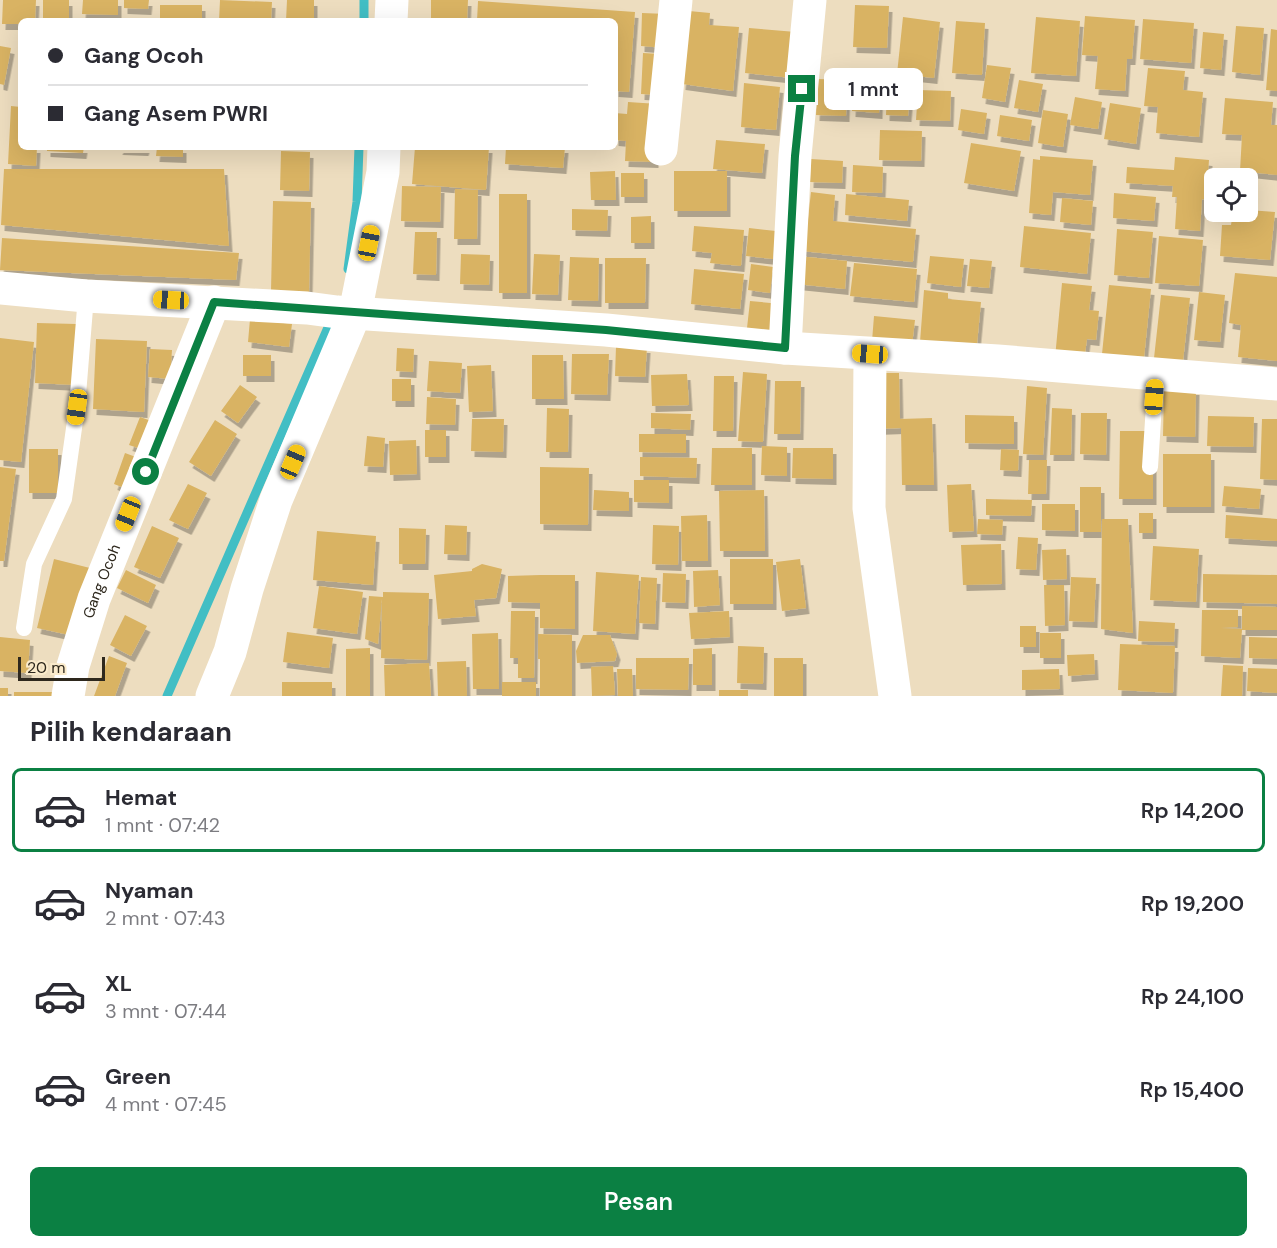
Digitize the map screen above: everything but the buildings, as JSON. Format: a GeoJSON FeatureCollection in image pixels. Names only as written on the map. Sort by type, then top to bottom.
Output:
{"type":"FeatureCollection","features":[{"type":"Feature","properties":{"kind":"street"},"geometry":{"type":"LineString","coordinates":[[391,18],[392,0]]}},
{"type":"Feature","properties":{"kind":"street"},"geometry":{"type":"LineString","coordinates":[[661,149],[676,0]]}},
{"type":"Feature","properties":{"kind":"street"},"geometry":{"type":"LineString","coordinates":[[785,348],[795,156],[810,0]]}},
{"type":"Feature","properties":{"kind":"street"},"geometry":{"type":"LineString","coordinates":[[212,696],[230,652],[247,589],[333,311],[383,172],[384,150]]}},
{"type":"Feature","properties":{"kind":"street"},"geometry":{"type":"LineString","coordinates":[[0,288],[86,296],[214,302],[606,330],[785,348],[998,361],[1277,384]]}},
{"type":"Feature","properties":{"kind":"street","name":"Gang Ocoh"},"geometry":{"type":"LineString","coordinates":[[68,696],[73,666],[94,599],[214,302]]}},
{"type":"Feature","properties":{"kind":"street"},"geometry":{"type":"LineString","coordinates":[[870,354],[869,508],[895,696]]}},
{"type":"Feature","properties":{"kind":"lane"},"geometry":{"type":"LineString","coordinates":[[24,628],[34,564],[64,499],[77,407],[86,296]]}},
{"type":"Feature","properties":{"kind":"lane"},"geometry":{"type":"LineString","coordinates":[[1150,467],[1156,374]]}},
{"type":"Feature","properties":{"kind":"waterway"},"geometry":{"type":"LineString","coordinates":[[364,0],[364,18]]}},
{"type":"Feature","properties":{"kind":"waterway"},"geometry":{"type":"LineString","coordinates":[[348,269],[357,202],[359,150]]}},
{"type":"Feature","properties":{"kind":"waterway"},"geometry":{"type":"LineString","coordinates":[[167,696],[333,316]]}},
{"type":"Feature","properties":{"kind":"route"},"geometry":{"type":"LineString","coordinates":[[146,472],[214,302],[606,330],[785,348],[795,156],[802,89]]}}]}
